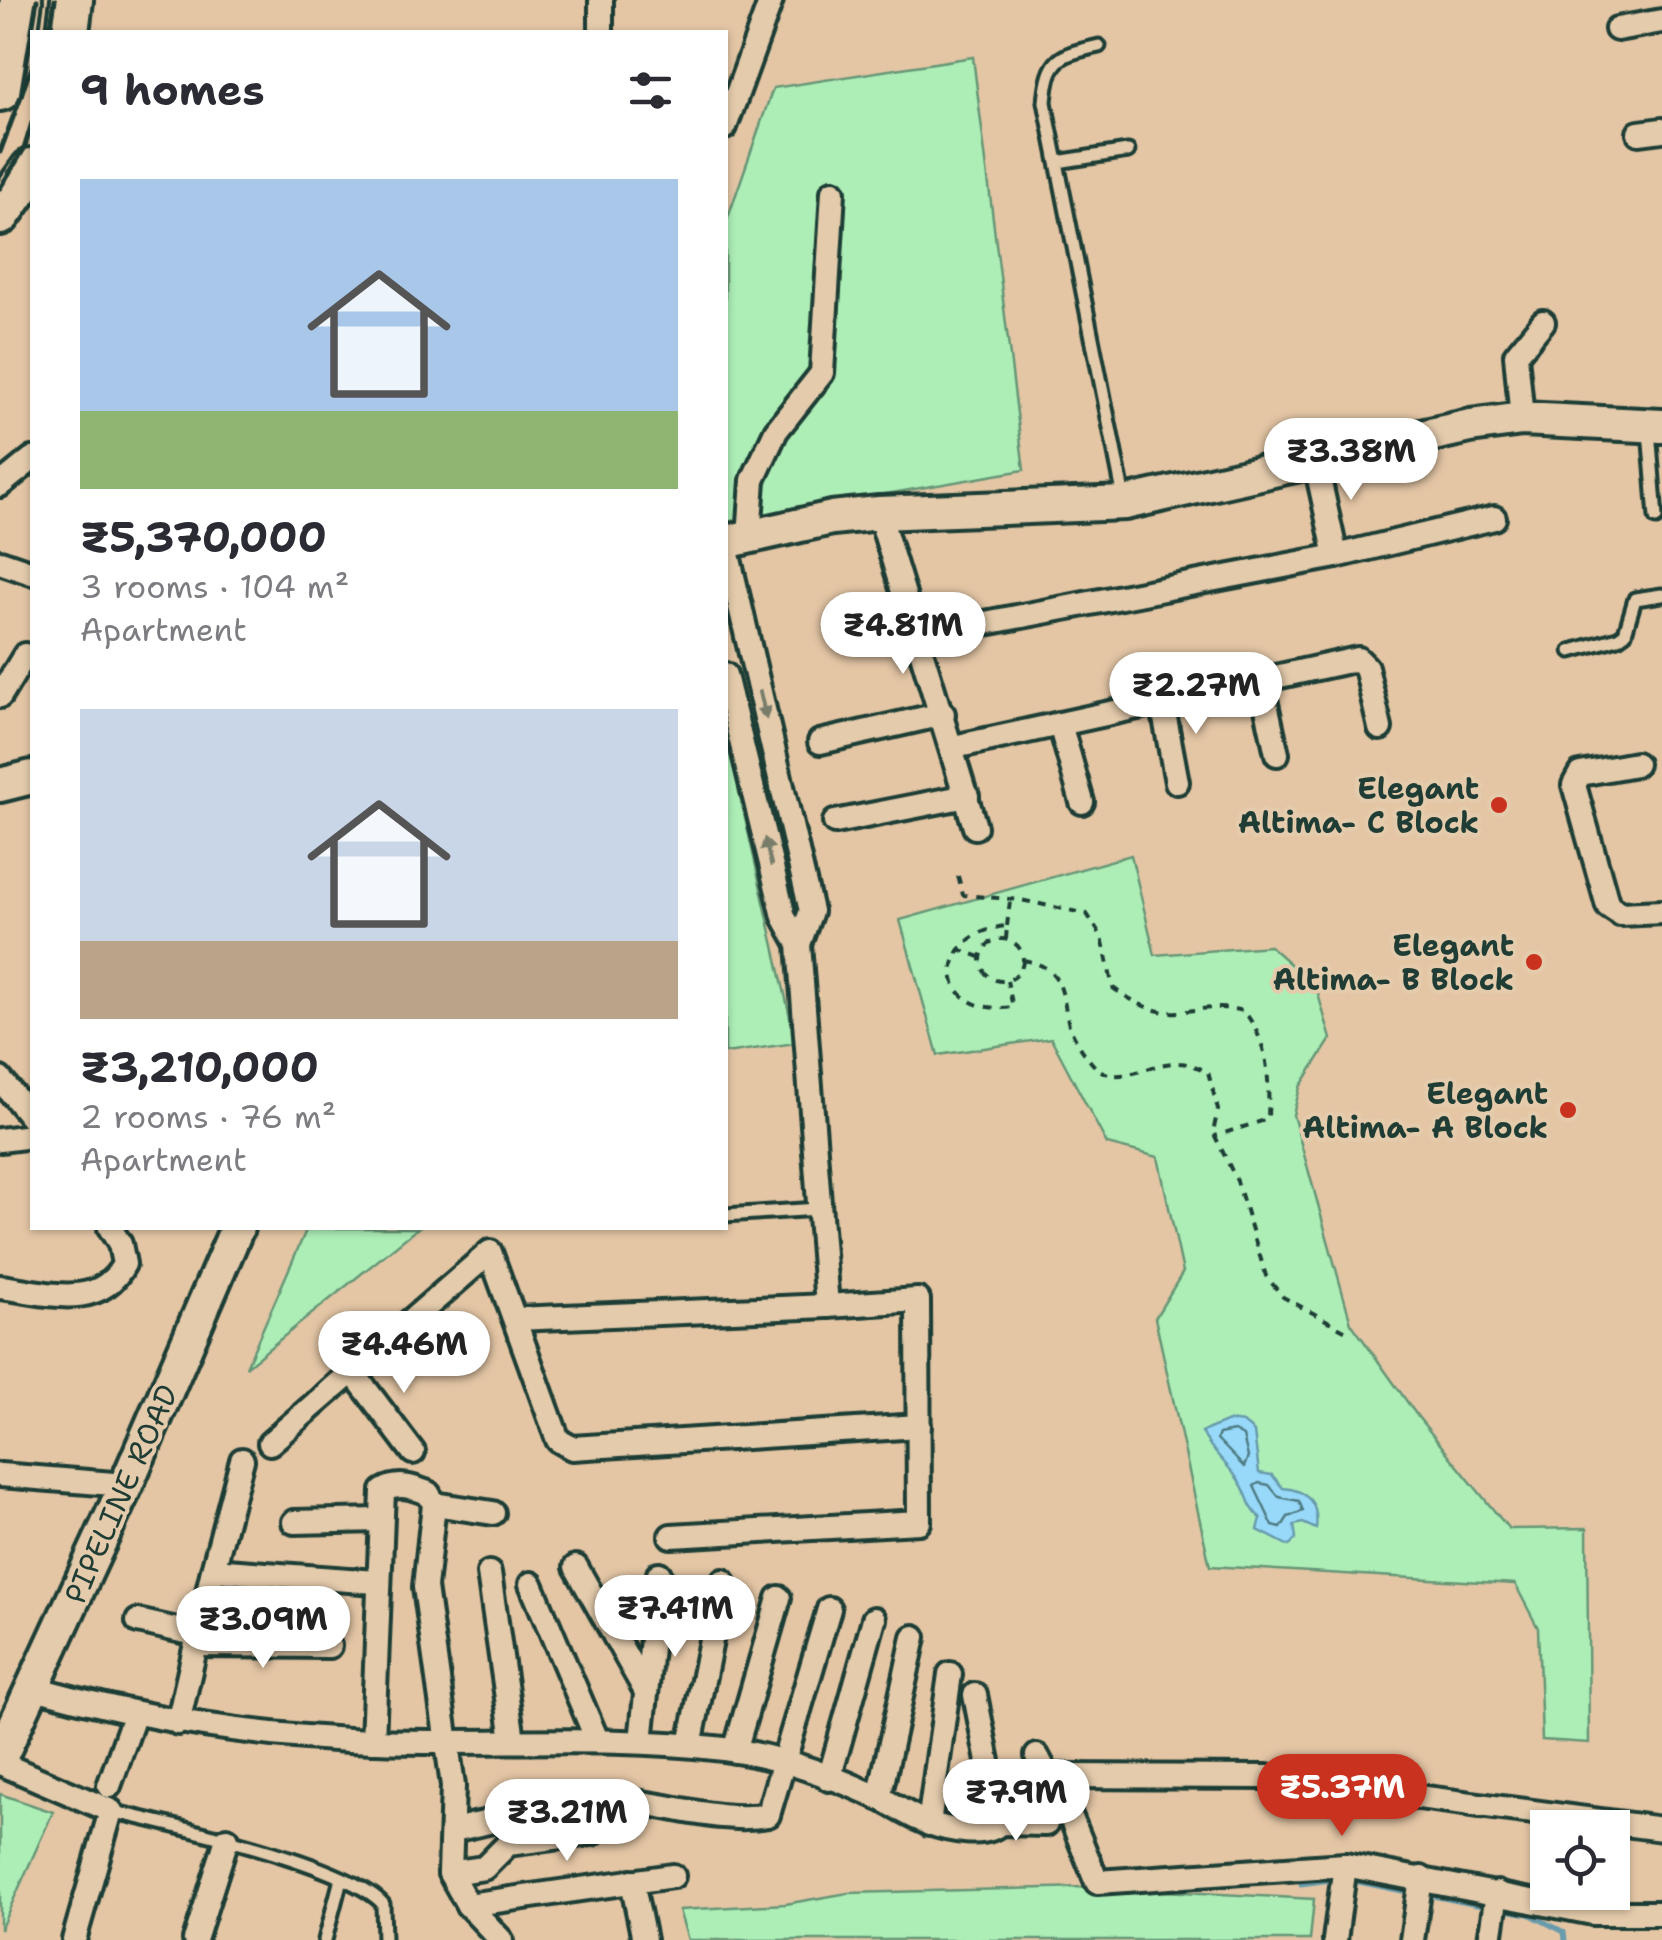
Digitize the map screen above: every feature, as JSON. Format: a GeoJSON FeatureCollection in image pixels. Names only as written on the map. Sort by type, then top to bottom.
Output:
{"type":"FeatureCollection","features":[{"type":"Feature","properties":{"kind":"highway"},"geometry":{"type":"LineString","coordinates":[[0,90],[14,52],[21,0]]}},
{"type":"Feature","properties":{"kind":"highway"},"geometry":{"type":"LineString","coordinates":[[68,30],[72,0]]}},
{"type":"Feature","properties":{"kind":"highway"},"geometry":{"type":"LineString","coordinates":[[0,214],[30,172]]}},
{"type":"Feature","properties":{"kind":"street"},"geometry":{"type":"LineString","coordinates":[[601,0],[601,30]]}},
{"type":"Feature","properties":{"kind":"street"},"geometry":{"type":"LineString","coordinates":[[728,119],[771,0]]}},
{"type":"Feature","properties":{"kind":"street"},"geometry":{"type":"LineString","coordinates":[[1617,29],[1648,15]]}},
{"type":"Feature","properties":{"kind":"street"},"geometry":{"type":"LineString","coordinates":[[798,944],[812,911],[733,540],[753,480],[776,431],[822,374],[832,192]]}},
{"type":"Feature","properties":{"kind":"street"},"geometry":{"type":"LineString","coordinates":[[1522,419],[1516,355],[1544,322]]}},
{"type":"Feature","properties":{"kind":"street"},"geometry":{"type":"LineString","coordinates":[[733,540],[832,518],[879,513],[1125,502],[1470,426],[1522,419],[1656,426]]}},
{"type":"Feature","properties":{"kind":"street"},"geometry":{"type":"LineString","coordinates":[[1315,460],[1336,556]]}},
{"type":"Feature","properties":{"kind":"street"},"geometry":{"type":"LineString","coordinates":[[0,485],[30,461]]}},
{"type":"Feature","properties":{"kind":"street"},"geometry":{"type":"LineString","coordinates":[[879,513],[954,747],[975,827]]}},
{"type":"Feature","properties":{"kind":"street"},"geometry":{"type":"LineString","coordinates":[[917,636],[1336,556],[1494,518]]}},
{"type":"Feature","properties":{"kind":"street"},"geometry":{"type":"LineString","coordinates":[[0,562],[30,572]]}},
{"type":"Feature","properties":{"kind":"street"},"geometry":{"type":"LineString","coordinates":[[0,696],[25,654]]}},
{"type":"Feature","properties":{"kind":"street"},"geometry":{"type":"LineString","coordinates":[[954,747],[1358,660],[1366,667],[1380,728]]}},
{"type":"Feature","properties":{"kind":"street"},"geometry":{"type":"LineString","coordinates":[[1261,680],[1277,754]]}},
{"type":"Feature","properties":{"kind":"street"},"geometry":{"type":"LineString","coordinates":[[728,688],[784,917],[798,944],[827,1306]]}},
{"type":"Feature","properties":{"kind":"street"},"geometry":{"type":"LineString","coordinates":[[1162,702],[1178,782]]}},
{"type":"Feature","properties":{"kind":"street"},"geometry":{"type":"LineString","coordinates":[[820,742],[943,714]]}},
{"type":"Feature","properties":{"kind":"street"},"geometry":{"type":"LineString","coordinates":[[1060,724],[1082,802]]}},
{"type":"Feature","properties":{"kind":"street"},"geometry":{"type":"LineString","coordinates":[[1636,764],[1580,774],[1574,785],[1608,906],[1620,914],[1662,912]]}},
{"type":"Feature","properties":{"kind":"street"},"geometry":{"type":"LineString","coordinates":[[0,785],[30,778]]}},
{"type":"Feature","properties":{"kind":"street"},"geometry":{"type":"LineString","coordinates":[[835,822],[967,796]]}},
{"type":"Feature","properties":{"kind":"street"},"geometry":{"type":"LineString","coordinates":[[0,1079],[30,1116]]}},
{"type":"Feature","properties":{"kind":"street"},"geometry":{"type":"LineString","coordinates":[[0,1140],[30,1136]]}},
{"type":"Feature","properties":{"kind":"street"},"geometry":{"type":"LineString","coordinates":[[0,1287],[84,1296],[99,1293],[110,1286],[124,1264],[120,1244],[111,1230]]}},
{"type":"Feature","properties":{"kind":"street","name":"PIPELINE ROAD"},"geometry":{"type":"LineString","coordinates":[[0,1760],[126,1486],[237,1230]]}},
{"type":"Feature","properties":{"kind":"street"},"geometry":{"type":"LineString","coordinates":[[270,1443],[490,1252],[558,1440],[572,1448],[919,1426]]}},
{"type":"Feature","properties":{"kind":"street"},"geometry":{"type":"LineString","coordinates":[[515,1319],[918,1300],[919,1522],[672,1536]]}},
{"type":"Feature","properties":{"kind":"street"},"geometry":{"type":"LineString","coordinates":[[352,1371],[413,1452]]}},
{"type":"Feature","properties":{"kind":"street"},"geometry":{"type":"LineString","coordinates":[[178,1723],[212,1570],[242,1460]]}},
{"type":"Feature","properties":{"kind":"street"},"geometry":{"type":"LineString","coordinates":[[0,1475],[126,1486]]}},
{"type":"Feature","properties":{"kind":"street"},"geometry":{"type":"LineString","coordinates":[[373,1741],[382,1491],[393,1485],[428,1493],[434,1504],[425,1587],[453,1786],[450,1873],[468,1905],[501,1940]]}},
{"type":"Feature","properties":{"kind":"street"},"geometry":{"type":"LineString","coordinates":[[434,1504],[493,1513]]}},
{"type":"Feature","properties":{"kind":"street"},"geometry":{"type":"LineString","coordinates":[[294,1522],[380,1520]]}},
{"type":"Feature","properties":{"kind":"street"},"geometry":{"type":"LineString","coordinates":[[576,1567],[644,1688]]}},
{"type":"Feature","properties":{"kind":"street"},"geometry":{"type":"LineString","coordinates":[[212,1570],[376,1582]]}},
{"type":"Feature","properties":{"kind":"street"},"geometry":{"type":"LineString","coordinates":[[489,1573],[513,1740]]}},
{"type":"Feature","properties":{"kind":"street"},"geometry":{"type":"LineString","coordinates":[[641,1742],[658,1574]]}},
{"type":"Feature","properties":{"kind":"street"},"geometry":{"type":"LineString","coordinates":[[690,1745],[723,1581]]}},
{"type":"Feature","properties":{"kind":"street"},"geometry":{"type":"LineString","coordinates":[[530,1584],[597,1740]]}},
{"type":"Feature","properties":{"kind":"street"},"geometry":{"type":"LineString","coordinates":[[736,1751],[780,1598]]}},
{"type":"Feature","properties":{"kind":"street"},"geometry":{"type":"LineString","coordinates":[[452,1830],[597,1801],[675,1806],[741,1818],[768,1814],[830,1608]]}},
{"type":"Feature","properties":{"kind":"street"},"geometry":{"type":"LineString","coordinates":[[829,1779],[874,1619]]}},
{"type":"Feature","properties":{"kind":"street"},"geometry":{"type":"LineString","coordinates":[[138,1622],[198,1640],[329,1646]]}},
{"type":"Feature","properties":{"kind":"street"},"geometry":{"type":"LineString","coordinates":[[880,1798],[914,1638]]}},
{"type":"Feature","properties":{"kind":"street"},"geometry":{"type":"LineString","coordinates":[[929,1824],[950,1674]]}},
{"type":"Feature","properties":{"kind":"street"},"geometry":{"type":"LineString","coordinates":[[34,1688],[134,1716],[178,1723],[373,1741],[597,1740],[736,1751],[782,1760],[880,1798],[929,1824],[982,1832],[1000,1823],[1046,1824]]}},
{"type":"Feature","properties":{"kind":"street"},"geometry":{"type":"LineString","coordinates":[[974,1695],[1000,1823]]}},
{"type":"Feature","properties":{"kind":"street"},"geometry":{"type":"LineString","coordinates":[[109,1786],[134,1716]]}},
{"type":"Feature","properties":{"kind":"street"},"geometry":{"type":"LineString","coordinates":[[1037,1756],[1046,1773],[1054,1776],[1267,1777],[1662,1829]]}},
{"type":"Feature","properties":{"kind":"street"},"geometry":{"type":"LineString","coordinates":[[0,1760],[111,1811],[74,1940]]}},
{"type":"Feature","properties":{"kind":"street"},"geometry":{"type":"LineString","coordinates":[[1054,1776],[1097,1882],[1346,1866],[1594,1912],[1662,1912]]}},
{"type":"Feature","properties":{"kind":"street"},"geometry":{"type":"LineString","coordinates":[[450,1873],[484,1868],[508,1844],[592,1833]]}},
{"type":"Feature","properties":{"kind":"street"},"geometry":{"type":"LineString","coordinates":[[195,1940],[228,1839]]}},
{"type":"Feature","properties":{"kind":"street"},"geometry":{"type":"LineString","coordinates":[[1335,1940],[1346,1866]]}},
{"type":"Feature","properties":{"kind":"street"},"geometry":{"type":"LineString","coordinates":[[468,1905],[673,1876]]}},
{"type":"Feature","properties":{"kind":"street"},"geometry":{"type":"LineString","coordinates":[[1412,1940],[1421,1878]]}},
{"type":"Feature","properties":{"kind":"street"},"geometry":{"type":"LineString","coordinates":[[632,1881],[644,1940]]}},
{"type":"Feature","properties":{"kind":"street"},"geometry":{"type":"LineString","coordinates":[[1490,1940],[1497,1893]]}},
{"type":"Feature","properties":{"kind":"lane"},"geometry":{"type":"LineString","coordinates":[[1100,46],[1063,54],[1048,72],[1045,102],[1125,502]]}},
{"type":"Feature","properties":{"kind":"lane"},"geometry":{"type":"LineString","coordinates":[[1057,162],[1128,150]]}},
{"type":"Feature","properties":{"kind":"lane"},"geometry":{"type":"LineString","coordinates":[[1656,426],[1656,518]]}},
{"type":"Feature","properties":{"kind":"lane"},"geometry":{"type":"LineString","coordinates":[[1571,651],[1618,638],[1624,633],[1635,599],[1662,595]]}},
{"type":"Feature","properties":{"kind":"lane"},"geometry":{"type":"LineString","coordinates":[[728,1215],[819,1209]]}},
{"type":"Feature","properties":{"kind":"lane"},"geometry":{"type":"LineString","coordinates":[[111,1811],[228,1839],[374,1894],[383,1904],[384,1940]]}},
{"type":"Feature","properties":{"kind":"lane"},"geometry":{"type":"LineString","coordinates":[[325,1940],[341,1879]]}},
{"type":"Feature","properties":{"kind":"path"},"geometry":{"type":"LineString","coordinates":[[958,876],[964,895],[1087,914],[1102,937],[1112,988],[1147,1010],[1168,1016],[1223,1006],[1244,1011],[1263,1042],[1268,1062],[1268,1119],[1215,1136]]}},
{"type":"Feature","properties":{"kind":"path"},"geometry":{"type":"LineString","coordinates":[[1006,939],[1010,900]]}},
{"type":"Feature","properties":{"kind":"path"},"geometry":{"type":"LineString","coordinates":[[1007,926],[971,933],[958,949],[953,966],[955,989],[963,1000],[981,1009],[1013,1007],[1007,981]]}},
{"type":"Feature","properties":{"kind":"path"},"geometry":{"type":"LineString","coordinates":[[958,949],[980,957],[987,976],[1007,981],[1018,974],[1024,960],[1019,946],[1006,939],[992,941],[980,957]]}},
{"type":"Feature","properties":{"kind":"path"},"geometry":{"type":"LineString","coordinates":[[1024,960],[1052,970],[1060,981],[1068,1023],[1092,1064],[1109,1074],[1126,1076],[1174,1062],[1208,1072],[1218,1110],[1215,1136],[1237,1181],[1266,1276],[1282,1297],[1352,1334]]}},
{"type":"Feature","properties":{"kind":"green space"},"geometry":{"type":"Polygon","coordinates":[[[973,57],[1024,470],[728,521],[728,217],[773,88],[973,57]]]}},
{"type":"Feature","properties":{"kind":"green space"},"geometry":{"type":"Polygon","coordinates":[[[728,743],[796,1043],[728,1053],[728,743]]]}},
{"type":"Feature","properties":{"kind":"green space"},"geometry":{"type":"Polygon","coordinates":[[[1131,855],[1155,955],[1270,946],[1316,987],[1331,1039],[1300,1087],[1293,1115],[1351,1323],[1418,1417],[1509,1529],[1587,1528],[1589,1743],[1542,1740],[1538,1628],[1515,1584],[1210,1566],[1155,1318],[1183,1272],[1158,1157],[1107,1144],[1051,1038],[938,1055],[900,920],[1131,855]]]}},
{"type":"Feature","properties":{"kind":"green space"},"geometry":{"type":"Polygon","coordinates":[[[306,1230],[416,1230],[246,1367],[306,1230]]]}},
{"type":"Feature","properties":{"kind":"green space"},"geometry":{"type":"Polygon","coordinates":[[[0,1794],[53,1812],[0,1930],[0,1794]]]}},
{"type":"Feature","properties":{"kind":"green space"},"geometry":{"type":"Polygon","coordinates":[[[1086,1887],[1314,1899],[1310,1940],[688,1940],[679,1910],[785,1904],[848,1893],[1086,1887]]]}},
{"type":"Feature","properties":{"kind":"water"},"geometry":{"type":"Polygon","coordinates":[[[1228,1421],[1243,1423],[1254,1432],[1259,1473],[1272,1475],[1283,1488],[1310,1500],[1316,1512],[1316,1529],[1303,1523],[1294,1525],[1296,1538],[1289,1546],[1258,1530],[1261,1518],[1202,1432],[1228,1421]]]}},
{"type":"Feature","properties":{"kind":"waterway"},"geometry":{"type":"LineString","coordinates":[[1301,1884],[1330,1880]]}},
{"type":"Feature","properties":{"kind":"waterway"},"geometry":{"type":"LineString","coordinates":[[1354,1881],[1407,1892]]}},
{"type":"Feature","properties":{"kind":"waterway"},"geometry":{"type":"LineString","coordinates":[[1428,1895],[1482,1906]]}},
{"type":"Feature","properties":{"kind":"waterway"},"geometry":{"type":"LineString","coordinates":[[1504,1910],[1529,1914],[1564,1932],[1565,1940]]}},
{"type":"Feature","properties":{"kind":"railway"},"geometry":{"type":"LineString","coordinates":[[32,30],[37,0]]}},
{"type":"Feature","properties":{"kind":"railway"},"geometry":{"type":"LineString","coordinates":[[50,30],[55,0]]}},
{"type":"Feature","properties":{"kind":"railway"},"geometry":{"type":"LineString","coordinates":[[0,152],[21,96],[30,42]]}},
{"type":"Feature","properties":{"kind":"railway"},"geometry":{"type":"LineString","coordinates":[[0,188],[24,149],[30,130]]}},
{"type":"Feature","properties":{"kind":"place","name":"Elegant Altima- C Block"},"geometry":{"type":"Point","coordinates":[1499,805]}},
{"type":"Feature","properties":{"kind":"place","name":"Elegant Altima- B Block"},"geometry":{"type":"Point","coordinates":[1534,962]}},
{"type":"Feature","properties":{"kind":"place","name":"Elegant Altima- A Block"},"geometry":{"type":"Point","coordinates":[1568,1110]}}]}
